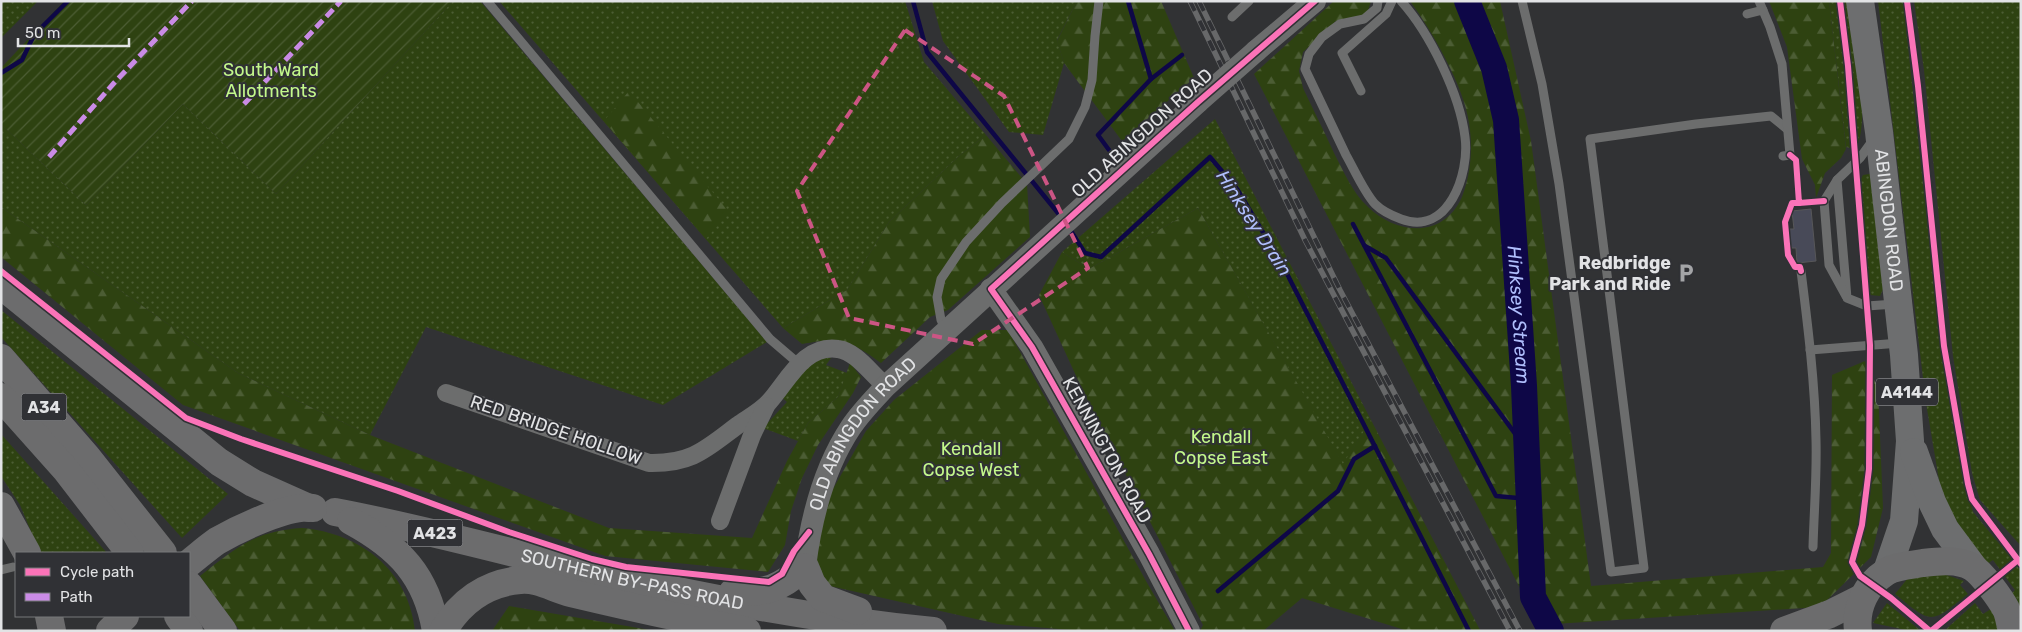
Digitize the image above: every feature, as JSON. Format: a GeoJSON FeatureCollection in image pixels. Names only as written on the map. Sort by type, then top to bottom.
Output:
{"type":"FeatureCollection","features":[{"type":"Feature","properties":{"kind":"highway"},"geometry":{"type":"LineString","coordinates":[[1,285],[219,462],[253,483],[367,530],[392,547],[415,573],[428,594],[436,631]]}},
{"type":"Feature","properties":{"kind":"highway","name":"A34"},"geometry":{"type":"LineString","coordinates":[[1,358],[87,457],[162,552]]}},
{"type":"Feature","properties":{"kind":"highway","name":"A34"},"geometry":{"type":"LineString","coordinates":[[1,397],[66,470],[129,552]]}},
{"type":"Feature","properties":{"kind":"highway"},"geometry":{"type":"LineString","coordinates":[[1,506],[17,552]]}},
{"type":"Feature","properties":{"kind":"highway"},"geometry":{"type":"LineString","coordinates":[[190,562],[217,541],[262,519],[322,510]]}},
{"type":"Feature","properties":{"kind":"highway","name":"SOUTHERN BY-PASS ROAD"},"geometry":{"type":"LineString","coordinates":[[322,510],[401,524],[674,591],[792,612],[933,631]]}},
{"type":"Feature","properties":{"kind":"highway"},"geometry":{"type":"LineString","coordinates":[[1858,631],[1857,624],[1862,598],[1869,588],[1887,571],[1933,562],[1955,562],[1975,570],[2010,616]]}},
{"type":"Feature","properties":{"kind":"highway"},"geometry":{"type":"LineString","coordinates":[[674,591],[758,592],[788,582],[805,567],[812,584],[823,598],[906,628]]}},
{"type":"Feature","properties":{"kind":"highway","name":"SOUTHERN BY-PASS ROAD"},"geometry":{"type":"LineString","coordinates":[[443,631],[453,615],[471,597],[498,584],[521,580],[537,582],[566,592],[690,621],[747,631]]}},
{"type":"Feature","properties":{"kind":"highway"},"geometry":{"type":"LineString","coordinates":[[190,586],[223,631]]}},
{"type":"Feature","properties":{"kind":"highway"},"geometry":{"type":"LineString","coordinates":[[462,631],[486,606],[510,594],[526,591],[566,592]]}},
{"type":"Feature","properties":{"kind":"highway"},"geometry":{"type":"LineString","coordinates":[[1784,631],[1830,614],[1862,598]]}},
{"type":"Feature","properties":{"kind":"highway"},"geometry":{"type":"LineString","coordinates":[[49,617],[52,631]]}},
{"type":"Feature","properties":{"kind":"highway"},"geometry":{"type":"LineString","coordinates":[[110,631],[125,617]]}},
{"type":"Feature","properties":{"kind":"highway"},"geometry":{"type":"LineString","coordinates":[[179,617],[189,631]]}},
{"type":"Feature","properties":{"kind":"main road","name":"ABINGDON ROAD"},"geometry":{"type":"LineString","coordinates":[[1860,1],[1874,148],[1899,304],[1910,441],[1904,521],[1887,571]]}},
{"type":"Feature","properties":{"kind":"main road","name":"ABINGDON ROAD"},"geometry":{"type":"LineString","coordinates":[[1910,441],[1932,502],[1945,529],[1975,570]]}},
{"type":"Feature","properties":{"kind":"street","name":"OLD ABINGDON ROAD"},"geometry":{"type":"LineString","coordinates":[[805,567],[809,532],[824,480],[852,426],[886,386],[1198,102],[1315,1]]}},
{"type":"Feature","properties":{"kind":"street","name":"KENNINGTON ROAD"},"geometry":{"type":"LineString","coordinates":[[991,289],[1032,347],[1149,554],[1189,631]]}},
{"type":"Feature","properties":{"kind":"street","name":"RED BRIDGE HOLLOW"},"geometry":{"type":"LineString","coordinates":[[720,521],[752,436],[768,403],[798,364],[821,350],[839,349],[855,355],[874,377],[886,386]]}},
{"type":"Feature","properties":{"kind":"street","name":"RED BRIDGE HOLLOW"},"geometry":{"type":"LineString","coordinates":[[446,393],[649,463],[670,463],[699,454],[768,403]]}},
{"type":"Feature","properties":{"kind":"lane"},"geometry":{"type":"LineString","coordinates":[[487,1],[770,339],[798,364]]}},
{"type":"Feature","properties":{"kind":"lane"},"geometry":{"type":"LineString","coordinates":[[946,331],[940,320],[937,297],[941,279],[966,242],[1002,203],[1069,139],[1085,107],[1092,80],[1094,36],[1099,1]]}},
{"type":"Feature","properties":{"kind":"lane"},"geometry":{"type":"LineString","coordinates":[[1232,17],[1249,1]]}},
{"type":"Feature","properties":{"kind":"lane"},"geometry":{"type":"LineString","coordinates":[[1361,91],[1342,53],[1386,14],[1392,1]]}},
{"type":"Feature","properties":{"kind":"lane"},"geometry":{"type":"LineString","coordinates":[[1386,14],[1378,5],[1364,18],[1340,24],[1322,37],[1308,54],[1305,69],[1356,173],[1375,204],[1395,217],[1413,224],[1426,221],[1444,212],[1453,196],[1466,153],[1465,137],[1458,108],[1442,65],[1428,37],[1401,1]]}},
{"type":"Feature","properties":{"kind":"lane"},"geometry":{"type":"LineString","coordinates":[[1522,1],[1542,84],[1560,184],[1611,572],[1644,568],[1590,139],[1696,124],[1771,116],[1787,129]]}},
{"type":"Feature","properties":{"kind":"lane"},"geometry":{"type":"LineString","coordinates":[[1747,14],[1761,6],[1782,64],[1790,155],[1783,156]]}},
{"type":"Feature","properties":{"kind":"lane"},"geometry":{"type":"LineString","coordinates":[[1874,148],[1837,180],[1824,201],[1829,265],[1847,298],[1867,306],[1899,304]]}},
{"type":"Feature","properties":{"kind":"lane"},"geometry":{"type":"LineString","coordinates":[[1837,180],[1847,298]]}},
{"type":"Feature","properties":{"kind":"lane"},"geometry":{"type":"LineString","coordinates":[[1801,271],[1810,350],[1816,439],[1812,547]]}},
{"type":"Feature","properties":{"kind":"lane"},"geometry":{"type":"LineString","coordinates":[[1810,350],[1903,343]]}},
{"type":"Feature","properties":{"kind":"lane"},"geometry":{"type":"LineString","coordinates":[[1,570],[15,563]]}},
{"type":"Feature","properties":{"kind":"highlighted area"},"geometry":{"type":"Polygon","coordinates":[[[905,30],[1004,96],[1088,268],[973,344],[849,318],[797,191],[905,30]]]}},
{"type":"Feature","properties":{"kind":"green space"},"geometry":{"type":"Polygon","coordinates":[[[1,1],[38,1],[1,38],[1,1]]]}},
{"type":"Feature","properties":{"kind":"green space","name":"South Ward Allotments"},"geometry":{"type":"Polygon","coordinates":[[[64,1],[453,1],[276,194],[183,104],[86,205],[1,124],[1,68],[64,1]]]}},
{"type":"Feature","properties":{"kind":"green space"},"geometry":{"type":"Polygon","coordinates":[[[453,1],[480,1],[767,342],[663,405],[426,327],[370,435],[238,373],[1,207],[1,124],[86,205],[183,104],[276,194],[453,1]]]}},
{"type":"Feature","properties":{"kind":"green space"},"geometry":{"type":"Polygon","coordinates":[[[499,1],[905,1],[924,62],[986,135],[959,156],[889,222],[847,290],[783,328],[499,1]]]}},
{"type":"Feature","properties":{"kind":"green space"},"geometry":{"type":"Polygon","coordinates":[[[932,1],[1077,1],[1057,40],[1064,63],[1043,135],[1009,132],[943,41],[932,1]]]}},
{"type":"Feature","properties":{"kind":"green space"},"geometry":{"type":"Polygon","coordinates":[[[1077,1],[1161,1],[1194,78],[1122,141],[1064,63],[1057,41],[1077,1]]]}},
{"type":"Feature","properties":{"kind":"green space"},"geometry":{"type":"Polygon","coordinates":[[[1334,1],[1371,1],[1368,11],[1363,15],[1336,21],[1303,52],[1299,71],[1303,88],[1334,153],[1362,201],[1392,223],[1405,227],[1419,228],[1432,226],[1454,211],[1465,188],[1469,170],[1471,141],[1466,108],[1454,76],[1437,43],[1410,1],[1500,1],[1531,141],[1591,586],[1823,567],[1831,553],[1832,375],[1865,361],[1878,388],[1883,508],[1871,557],[1820,607],[1539,625],[1254,74],[1334,1]]]}},
{"type":"Feature","properties":{"kind":"green space"},"geometry":{"type":"Polygon","coordinates":[[[1769,1],[1829,1],[1846,149],[1841,158],[1825,173],[1816,198],[1815,185],[1802,159],[1787,47],[1769,1]]]}},
{"type":"Feature","properties":{"kind":"green space"},"geometry":{"type":"Polygon","coordinates":[[[1829,1],[1837,1],[1845,72],[1850,148],[1846,147],[1829,1]]]}},
{"type":"Feature","properties":{"kind":"green space"},"geometry":{"type":"Polygon","coordinates":[[[1842,1],[1848,1],[1860,76],[1862,115],[1861,132],[1857,148],[1842,1]]]}},
{"type":"Feature","properties":{"kind":"green space"},"geometry":{"type":"Polygon","coordinates":[[[1878,1],[1903,1],[1942,358],[1963,480],[1973,512],[2021,570],[2021,609],[2010,595],[2015,590],[1993,560],[1987,564],[1964,534],[1945,501],[1940,486],[1926,403],[1878,1]]]}},
{"type":"Feature","properties":{"kind":"green space"},"geometry":{"type":"Polygon","coordinates":[[[1914,1],[2021,1],[2021,546],[1980,500],[1972,473],[1953,356],[1924,70],[1914,1]]]}},
{"type":"Feature","properties":{"kind":"green space"},"geometry":{"type":"Polygon","coordinates":[[[629,91],[729,212],[706,239],[604,121],[629,91]]]}},
{"type":"Feature","properties":{"kind":"green space"},"geometry":{"type":"Polygon","coordinates":[[[1215,119],[1371,420],[1343,465],[1198,208],[1089,269],[1062,252],[1215,119]]]}},
{"type":"Feature","properties":{"kind":"green space"},"geometry":{"type":"Polygon","coordinates":[[[986,135],[1027,184],[1030,237],[948,310],[930,317],[881,363],[861,349],[844,342],[826,341],[802,344],[783,328],[847,290],[889,222],[959,156],[986,135]]]}},
{"type":"Feature","properties":{"kind":"green space"},"geometry":{"type":"Polygon","coordinates":[[[1875,173],[1884,287],[1880,296],[1870,295],[1860,181],[1863,175],[1875,173]]]}},
{"type":"Feature","properties":{"kind":"green space"},"geometry":{"type":"Polygon","coordinates":[[[1,207],[238,373],[370,435],[609,528],[752,538],[787,461],[808,423],[838,397],[850,363],[861,377],[853,393],[818,445],[802,478],[791,511],[785,545],[768,572],[605,556],[183,405],[1,257],[1,207]]]}},
{"type":"Feature","properties":{"kind":"green space","name":"Kendall Copse East"},"geometry":{"type":"Polygon","coordinates":[[[1198,208],[1343,464],[1371,420],[1480,630],[1408,631],[1302,598],[1263,631],[1200,631],[1203,625],[1083,391],[1039,295],[1062,252],[1089,269],[1198,208]]]}},
{"type":"Feature","properties":{"kind":"green space"},"geometry":{"type":"Polygon","coordinates":[[[1,310],[228,494],[182,538],[1,337],[1,310]]]}},
{"type":"Feature","properties":{"kind":"green space","name":"Kendall Copse West"},"geometry":{"type":"Polygon","coordinates":[[[982,330],[1008,330],[1175,631],[1084,631],[998,624],[830,586],[821,578],[814,550],[825,503],[866,431],[894,400],[982,330]]]}},
{"type":"Feature","properties":{"kind":"green space"},"geometry":{"type":"Polygon","coordinates":[[[822,358],[831,358],[826,365],[847,373],[838,397],[808,423],[798,441],[763,428],[787,402],[778,394],[808,364],[822,358]]]}},
{"type":"Feature","properties":{"kind":"green space"},"geometry":{"type":"Polygon","coordinates":[[[1,434],[106,552],[40,552],[20,505],[1,476],[1,434]]]}},
{"type":"Feature","properties":{"kind":"green space"},"geometry":{"type":"Polygon","coordinates":[[[302,528],[323,531],[343,538],[362,547],[378,558],[392,573],[403,590],[411,609],[415,631],[240,631],[200,576],[235,549],[258,537],[302,528]]]}},
{"type":"Feature","properties":{"kind":"green space"},"geometry":{"type":"Polygon","coordinates":[[[1938,572],[1964,581],[1960,585],[1968,594],[1938,616],[1924,615],[1895,594],[1908,578],[1938,572]]]}},
{"type":"Feature","properties":{"kind":"green space"},"geometry":{"type":"Polygon","coordinates":[[[1887,603],[1921,631],[1911,631],[1873,623],[1887,603]]]}},
{"type":"Feature","properties":{"kind":"green space"},"geometry":{"type":"Polygon","coordinates":[[[1975,603],[1983,614],[1991,609],[2002,631],[1944,631],[1975,603]]]}},
{"type":"Feature","properties":{"kind":"green space"},"geometry":{"type":"Polygon","coordinates":[[[509,606],[656,631],[492,631],[509,606]]]}},
{"type":"Feature","properties":{"kind":"building"},"geometry":{"type":"Polygon","coordinates":[[[1811,209],[1816,261],[1797,263],[1796,248],[1792,248],[1788,239],[1790,229],[1794,229],[1792,211],[1811,209]]]}},
{"type":"Feature","properties":{"kind":"waterway"},"geometry":{"type":"LineString","coordinates":[[1,73],[22,60],[34,35],[68,1]]}},
{"type":"Feature","properties":{"kind":"waterway","name":"Hinksey Drain"},"geometry":{"type":"LineString","coordinates":[[913,1],[927,52],[1062,218]]}},
{"type":"Feature","properties":{"kind":"waterway"},"geometry":{"type":"LineString","coordinates":[[1109,150],[1098,135],[1151,79],[1128,1]]}},
{"type":"Feature","properties":{"kind":"waterway","name":"Hinksey Stream"},"geometry":{"type":"LineString","coordinates":[[1467,1],[1494,68],[1506,120],[1524,386],[1533,597],[1551,631]]}},
{"type":"Feature","properties":{"kind":"waterway"},"geometry":{"type":"LineString","coordinates":[[1151,79],[1182,55]]}},
{"type":"Feature","properties":{"kind":"waterway","name":"Hinksey Drain"},"geometry":{"type":"LineString","coordinates":[[1069,228],[1085,253],[1101,257],[1210,157],[1237,189],[1282,264],[1469,631]]}},
{"type":"Feature","properties":{"kind":"waterway"},"geometry":{"type":"LineString","coordinates":[[1353,224],[1496,496],[1529,499]]}},
{"type":"Feature","properties":{"kind":"waterway"},"geometry":{"type":"LineString","coordinates":[[1365,246],[1386,258],[1527,450]]}},
{"type":"Feature","properties":{"kind":"waterway"},"geometry":{"type":"LineString","coordinates":[[1218,591],[1338,491],[1354,459],[1375,446]]}},
{"type":"Feature","properties":{"kind":"railway"},"geometry":{"type":"LineString","coordinates":[[1190,1],[1305,240],[1510,631]]}},
{"type":"Feature","properties":{"kind":"railway"},"geometry":{"type":"LineString","coordinates":[[1199,1],[1340,290],[1520,631]]}},
{"type":"Feature","properties":{"kind":"marked path"},"geometry":{"type":"LineString","coordinates":[[49,157],[114,83],[192,1]]}},
{"type":"Feature","properties":{"kind":"marked path"},"geometry":{"type":"LineString","coordinates":[[244,104],[341,1]]}},
{"type":"Feature","properties":{"kind":"cycle path"},"geometry":{"type":"LineString","coordinates":[[1189,631],[1149,554],[1032,347],[991,289],[1198,102],[1315,1]]}},
{"type":"Feature","properties":{"kind":"cycle path"},"geometry":{"type":"LineString","coordinates":[[1840,1],[1848,66],[1870,345],[1869,469],[1862,525],[1852,562],[1860,576],[1891,598],[1930,631]]}},
{"type":"Feature","properties":{"kind":"cycle path"},"geometry":{"type":"LineString","coordinates":[[1907,1],[1918,86],[1944,346],[1968,484],[1972,499],[2021,564]]}},
{"type":"Feature","properties":{"kind":"cycle path"},"geometry":{"type":"LineString","coordinates":[[1790,155],[1796,160],[1799,203],[1824,201]]}},
{"type":"Feature","properties":{"kind":"cycle path"},"geometry":{"type":"LineString","coordinates":[[1799,203],[1792,203],[1785,222],[1788,255],[1795,267],[1800,267],[1801,271]]}},
{"type":"Feature","properties":{"kind":"cycle path"},"geometry":{"type":"LineString","coordinates":[[1,271],[186,418],[241,439],[398,491],[509,532],[592,559],[626,567],[769,582],[782,574],[794,551],[809,532]]}},
{"type":"Feature","properties":{"kind":"cycle path"},"geometry":{"type":"LineString","coordinates":[[1931,631],[2018,560]]}},
{"type":"Feature","properties":{"kind":"place","name":"Redbridge Park and Ride"},"geometry":{"type":"Point","coordinates":[1686,273]}}]}
